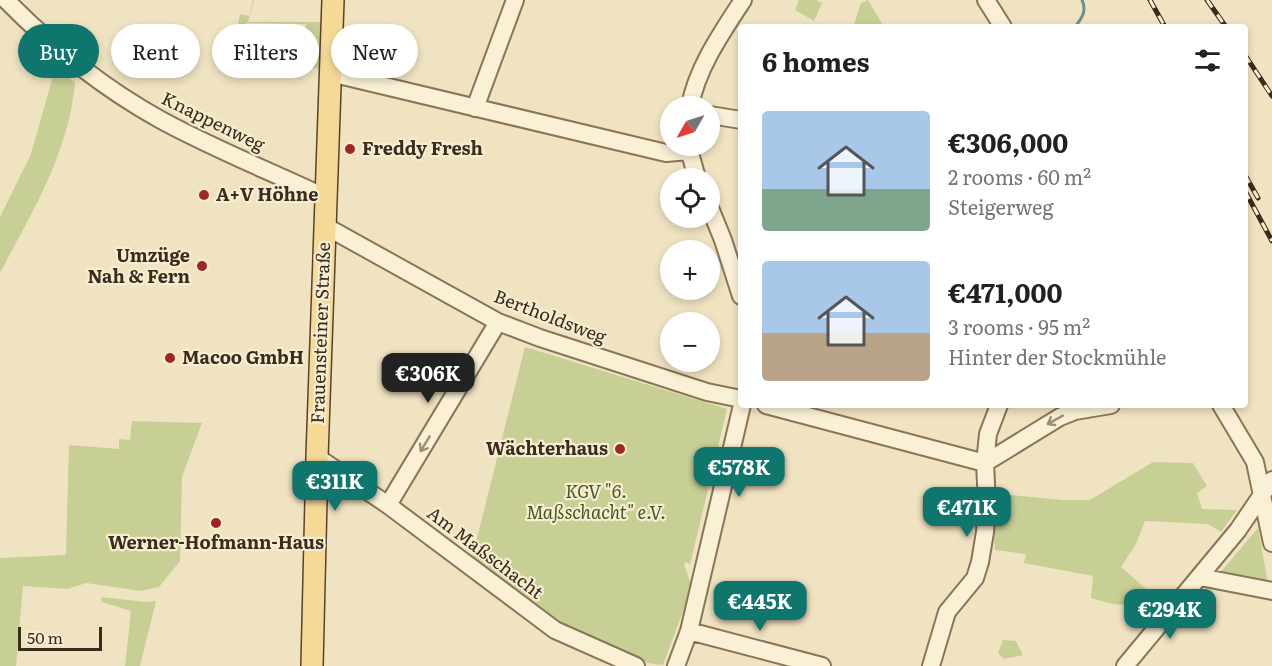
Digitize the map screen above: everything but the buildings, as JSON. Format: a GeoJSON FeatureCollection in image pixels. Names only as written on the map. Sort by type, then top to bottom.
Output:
{"type":"FeatureCollection","features":[{"type":"Feature","properties":{"kind":"main road","name":"Frauensteiner Straße"},"geometry":{"type":"LineString","coordinates":[[312,666],[333,0]]}},
{"type":"Feature","properties":{"kind":"street","name":"Knappenweg"},"geometry":{"type":"LineString","coordinates":[[6,0],[57,49],[98,80],[142,108],[221,149],[327,198]]}},
{"type":"Feature","properties":{"kind":"street"},"geometry":{"type":"LineString","coordinates":[[475,108],[515,0]]}},
{"type":"Feature","properties":{"kind":"street"},"geometry":{"type":"LineString","coordinates":[[693,96],[715,44],[743,0]]}},
{"type":"Feature","properties":{"kind":"street"},"geometry":{"type":"LineString","coordinates":[[986,0],[1001,24]]}},
{"type":"Feature","properties":{"kind":"street"},"geometry":{"type":"LineString","coordinates":[[330,73],[660,152]]}},
{"type":"Feature","properties":{"kind":"street"},"geometry":{"type":"LineString","coordinates":[[720,117],[738,120]]}},
{"type":"Feature","properties":{"kind":"street","name":"Bertholdsweg"},"geometry":{"type":"LineString","coordinates":[[325,226],[498,322],[540,338],[707,392],[738,398]]}},
{"type":"Feature","properties":{"kind":"street"},"geometry":{"type":"LineString","coordinates":[[718,228],[738,288]]}},
{"type":"Feature","properties":{"kind":"street"},"geometry":{"type":"LineString","coordinates":[[388,505],[498,322]]}},
{"type":"Feature","properties":{"kind":"street"},"geometry":{"type":"LineString","coordinates":[[676,666],[689,631],[741,408]]}},
{"type":"Feature","properties":{"kind":"street"},"geometry":{"type":"LineString","coordinates":[[777,408],[985,463],[1060,417],[1075,411],[1093,408]]}},
{"type":"Feature","properties":{"kind":"street"},"geometry":{"type":"LineString","coordinates":[[931,666],[947,612],[975,578],[980,562],[987,503],[985,463],[988,434],[998,408]]}},
{"type":"Feature","properties":{"kind":"street"},"geometry":{"type":"LineString","coordinates":[[1223,408],[1268,487],[1272,543]]}},
{"type":"Feature","properties":{"kind":"street","name":"Am Maßschacht"},"geometry":{"type":"LineString","coordinates":[[317,457],[388,505],[555,630],[636,666]]}},
{"type":"Feature","properties":{"kind":"street"},"geometry":{"type":"LineString","coordinates":[[1125,666],[1238,530],[1268,487]]}},
{"type":"Feature","properties":{"kind":"street"},"geometry":{"type":"LineString","coordinates":[[1200,577],[1272,591]]}},
{"type":"Feature","properties":{"kind":"street"},"geometry":{"type":"LineString","coordinates":[[689,631],[822,666]]}},
{"type":"Feature","properties":{"kind":"green space"},"geometry":{"type":"Polygon","coordinates":[[[254,0],[248,22],[324,22],[322,62],[319,66],[319,24],[238,24],[240,14],[249,16],[254,0]]]}},
{"type":"Feature","properties":{"kind":"green space"},"geometry":{"type":"Polygon","coordinates":[[[799,0],[816,0],[822,3],[814,21],[795,10],[799,0]]]}},
{"type":"Feature","properties":{"kind":"green space"},"geometry":{"type":"Polygon","coordinates":[[[868,0],[882,24],[854,24],[861,3],[868,0]]]}},
{"type":"Feature","properties":{"kind":"green space"},"geometry":{"type":"Polygon","coordinates":[[[52,78],[69,78],[75,82],[71,108],[57,158],[0,273],[0,217],[31,154],[52,78]]]}},
{"type":"Feature","properties":{"kind":"green space","name":"KGV \"6. Maßschacht\" e.V."},"geometry":{"type":"Polygon","coordinates":[[[525,347],[727,409],[690,565],[687,562],[684,564],[692,587],[663,665],[648,663],[563,630],[472,558],[525,347]]]}},
{"type":"Feature","properties":{"kind":"green space"},"geometry":{"type":"Polygon","coordinates":[[[132,421],[202,423],[182,477],[180,561],[159,587],[141,591],[86,583],[68,589],[23,586],[16,666],[0,666],[0,558],[66,555],[69,445],[119,449],[119,439],[130,440],[132,421]]]}},
{"type":"Feature","properties":{"kind":"green space"},"geometry":{"type":"Polygon","coordinates":[[[1153,462],[1193,463],[1207,486],[1197,493],[1202,509],[1237,510],[1221,532],[1208,524],[1145,521],[1136,544],[1121,567],[1146,589],[1133,601],[1121,605],[1091,598],[1093,576],[1024,563],[1026,554],[995,550],[990,493],[1063,500],[1090,500],[1153,462]]]}},
{"type":"Feature","properties":{"kind":"green space"},"geometry":{"type":"Polygon","coordinates":[[[1258,528],[1268,584],[1219,574],[1258,528]]]}},
{"type":"Feature","properties":{"kind":"green space"},"geometry":{"type":"Polygon","coordinates":[[[101,597],[156,601],[140,666],[125,666],[131,611],[102,602],[101,597]]]}},
{"type":"Feature","properties":{"kind":"green space"},"geometry":{"type":"Polygon","coordinates":[[[1003,640],[1016,641],[1023,655],[1004,659],[998,653],[1003,640]]]}},
{"type":"Feature","properties":{"kind":"waterway"},"geometry":{"type":"LineString","coordinates":[[1078,24],[1083,14],[1082,0]]}},
{"type":"Feature","properties":{"kind":"railway"},"geometry":{"type":"LineString","coordinates":[[1150,0],[1163,24]]}},
{"type":"Feature","properties":{"kind":"railway"},"geometry":{"type":"LineString","coordinates":[[1207,0],[1224,24]]}},
{"type":"Feature","properties":{"kind":"railway"},"geometry":{"type":"LineString","coordinates":[[1248,60],[1272,96]]}},
{"type":"Feature","properties":{"kind":"railway"},"geometry":{"type":"LineString","coordinates":[[1248,180],[1258,198]]}},
{"type":"Feature","properties":{"kind":"railway"},"geometry":{"type":"LineString","coordinates":[[1248,197],[1272,241]]}},
{"type":"Feature","properties":{"kind":"place","name":"Freddy Fresh"},"geometry":{"type":"Point","coordinates":[350,149]}},
{"type":"Feature","properties":{"kind":"place","name":"A+V Höhne"},"geometry":{"type":"Point","coordinates":[204,195]}},
{"type":"Feature","properties":{"kind":"place","name":"Umzüge Nah & Fern"},"geometry":{"type":"Point","coordinates":[202,266]}},
{"type":"Feature","properties":{"kind":"place","name":"Macoo GmbH"},"geometry":{"type":"Point","coordinates":[170,358]}},
{"type":"Feature","properties":{"kind":"place","name":"Wächterhaus"},"geometry":{"type":"Point","coordinates":[620,449]}},
{"type":"Feature","properties":{"kind":"place","name":"Werner-Hofmann-Haus"},"geometry":{"type":"Point","coordinates":[216,523]}}]}
